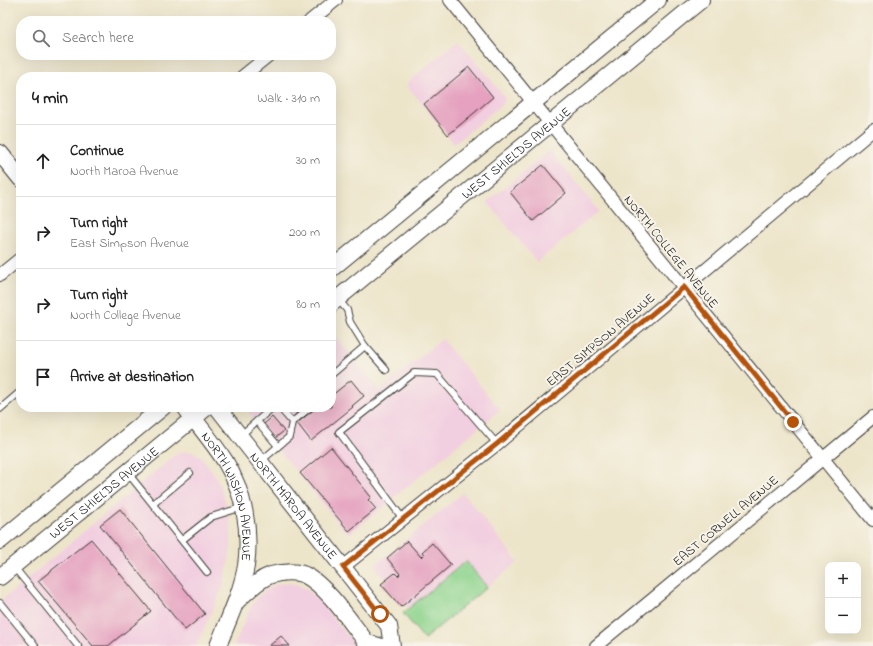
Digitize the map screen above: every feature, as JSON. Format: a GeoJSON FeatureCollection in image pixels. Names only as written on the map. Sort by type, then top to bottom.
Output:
{"type":"FeatureCollection","features":[{"type":"Feature","properties":{"kind":"main road","name":"WEST SHIELDS AVENUE"},"geometry":{"type":"LineString","coordinates":[[336,265],[658,0]]}},
{"type":"Feature","properties":{"kind":"main road","name":"WEST SHIELDS AVENUE"},"geometry":{"type":"LineString","coordinates":[[336,300],[701,0]]}},
{"type":"Feature","properties":{"kind":"main road"},"geometry":{"type":"LineString","coordinates":[[0,153],[16,173]]}},
{"type":"Feature","properties":{"kind":"main road","name":"WEST SHIELDS AVENUE"},"geometry":{"type":"LineString","coordinates":[[0,541],[157,412]]}},
{"type":"Feature","properties":{"kind":"main road","name":"NORTH MAROA AVENUE"},"geometry":{"type":"LineString","coordinates":[[221,412],[389,626],[392,646]]}},
{"type":"Feature","properties":{"kind":"main road","name":"WEST SHIELDS AVENUE"},"geometry":{"type":"LineString","coordinates":[[0,577],[127,472],[189,413]]}},
{"type":"Feature","properties":{"kind":"main road","name":"NORTH WISHON AVENUE"},"geometry":{"type":"LineString","coordinates":[[189,413],[218,449],[226,462],[240,492],[244,506],[248,534],[246,567],[236,602],[218,646]]}},
{"type":"Feature","properties":{"kind":"main road"},"geometry":{"type":"LineString","coordinates":[[236,602],[253,585],[271,576],[288,572],[303,574],[320,585],[368,643],[379,646]]}},
{"type":"Feature","properties":{"kind":"street"},"geometry":{"type":"LineString","coordinates":[[316,16],[336,0]]}},
{"type":"Feature","properties":{"kind":"street","name":"NORTH COLLEGE AVENUE"},"geometry":{"type":"LineString","coordinates":[[450,0],[873,520]]}},
{"type":"Feature","properties":{"kind":"street"},"geometry":{"type":"LineString","coordinates":[[248,72],[263,60]]}},
{"type":"Feature","properties":{"kind":"street","name":"EAST SIMPSON AVENUE"},"geometry":{"type":"LineString","coordinates":[[343,567],[497,444],[873,130]]}},
{"type":"Feature","properties":{"kind":"street"},"geometry":{"type":"LineString","coordinates":[[0,275],[16,262]]}},
{"type":"Feature","properties":{"kind":"street","name":"EAST CORNELL AVENUE"},"geometry":{"type":"LineString","coordinates":[[596,646],[873,417]]}},
{"type":"Feature","properties":{"kind":"lane"},"geometry":{"type":"LineString","coordinates":[[336,303],[347,310],[350,322],[365,346],[386,370]]}},
{"type":"Feature","properties":{"kind":"lane"},"geometry":{"type":"LineString","coordinates":[[336,371],[365,346]]}},
{"type":"Feature","properties":{"kind":"lane"},"geometry":{"type":"LineString","coordinates":[[403,519],[339,432],[414,373],[437,374],[497,444]]}},
{"type":"Feature","properties":{"kind":"lane"},"geometry":{"type":"LineString","coordinates":[[0,409],[16,395]]}},
{"type":"Feature","properties":{"kind":"lane"},"geometry":{"type":"LineString","coordinates":[[240,436],[267,412]]}},
{"type":"Feature","properties":{"kind":"lane"},"geometry":{"type":"LineString","coordinates":[[283,412],[292,422]]}},
{"type":"Feature","properties":{"kind":"lane"},"geometry":{"type":"LineString","coordinates":[[260,462],[289,437],[292,422],[305,412]]}},
{"type":"Feature","properties":{"kind":"lane"},"geometry":{"type":"LineString","coordinates":[[257,421],[278,446]]}},
{"type":"Feature","properties":{"kind":"lane"},"geometry":{"type":"LineString","coordinates":[[127,472],[207,572]]}},
{"type":"Feature","properties":{"kind":"lane"},"geometry":{"type":"LineString","coordinates":[[153,504],[190,473]]}},
{"type":"Feature","properties":{"kind":"lane"},"geometry":{"type":"LineString","coordinates":[[182,540],[211,517],[244,506]]}},
{"type":"Feature","properties":{"kind":"lane"},"geometry":{"type":"LineString","coordinates":[[13,566],[78,646]]}},
{"type":"Feature","properties":{"kind":"lane"},"geometry":{"type":"LineString","coordinates":[[0,603],[35,646]]}},
{"type":"Feature","properties":{"kind":"shaded area"},"geometry":{"type":"Polygon","coordinates":[[[458,40],[504,96],[505,100],[454,144],[406,84],[458,40]]]}},
{"type":"Feature","properties":{"kind":"shaded area"},"geometry":{"type":"Polygon","coordinates":[[[550,151],[599,211],[537,262],[487,202],[550,151]]]}},
{"type":"Feature","properties":{"kind":"shaded area"},"geometry":{"type":"Polygon","coordinates":[[[336,338],[380,391],[442,339],[500,410],[351,533],[345,531],[248,412],[336,412],[336,338]]]}},
{"type":"Feature","properties":{"kind":"shaded area"},"geometry":{"type":"Polygon","coordinates":[[[185,451],[201,456],[215,475],[228,510],[231,529],[231,547],[223,587],[196,646],[0,646],[0,602],[175,455],[185,451]]]}},
{"type":"Feature","properties":{"kind":"shaded area"},"geometry":{"type":"Polygon","coordinates":[[[463,493],[518,562],[487,587],[466,562],[408,608],[377,570],[376,566],[463,493]]]}},
{"type":"Feature","properties":{"kind":"shaded area"},"geometry":{"type":"Polygon","coordinates":[[[278,584],[296,584],[308,590],[320,602],[356,646],[234,646],[250,608],[258,596],[269,588],[278,584]]]}},
{"type":"Feature","properties":{"kind":"green space"},"geometry":{"type":"Polygon","coordinates":[[[466,561],[487,587],[424,639],[403,613],[466,561]]]}},
{"type":"Feature","properties":{"kind":"building"},"geometry":{"type":"Polygon","coordinates":[[[469,67],[493,97],[448,135],[424,104],[469,67]]]}},
{"type":"Feature","properties":{"kind":"building"},"geometry":{"type":"Polygon","coordinates":[[[543,165],[566,193],[533,221],[510,192],[543,165]]]}},
{"type":"Feature","properties":{"kind":"building"},"geometry":{"type":"Polygon","coordinates":[[[351,380],[364,396],[352,406],[353,407],[311,441],[297,423],[311,412],[336,412],[336,392],[351,380]]]}},
{"type":"Feature","properties":{"kind":"building"},"geometry":{"type":"Polygon","coordinates":[[[272,417],[284,431],[274,439],[263,425],[272,417]]]}},
{"type":"Feature","properties":{"kind":"building"},"geometry":{"type":"Polygon","coordinates":[[[331,447],[371,497],[368,500],[376,509],[349,531],[300,473],[331,447]]]}},
{"type":"Feature","properties":{"kind":"building"},"geometry":{"type":"Polygon","coordinates":[[[120,509],[205,614],[185,630],[100,525],[120,509]]]}},
{"type":"Feature","properties":{"kind":"building"},"geometry":{"type":"Polygon","coordinates":[[[91,539],[151,611],[108,646],[93,646],[38,581],[91,539]]]}},
{"type":"Feature","properties":{"kind":"building"},"geometry":{"type":"Polygon","coordinates":[[[407,541],[421,557],[424,554],[422,552],[432,543],[451,565],[401,607],[381,584],[395,573],[398,576],[400,574],[387,558],[407,541]]]}},
{"type":"Feature","properties":{"kind":"building"},"geometry":{"type":"Polygon","coordinates":[[[281,636],[290,646],[269,646],[281,636]]]}},
{"type":"Feature","properties":{"kind":"route"},"geometry":{"type":"LineString","coordinates":[[380,614],[343,567],[497,444],[684,287],[793,422]]}}]}
